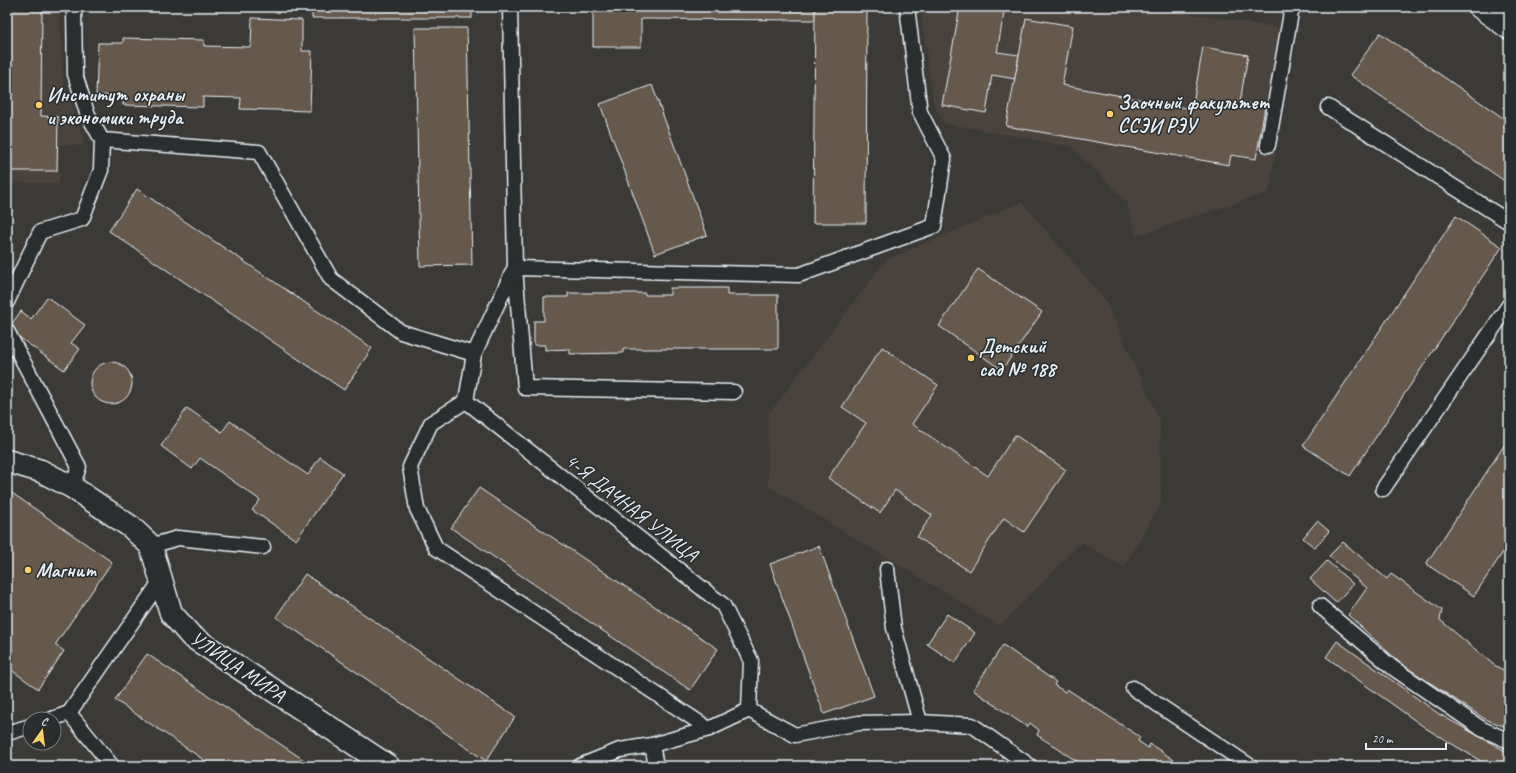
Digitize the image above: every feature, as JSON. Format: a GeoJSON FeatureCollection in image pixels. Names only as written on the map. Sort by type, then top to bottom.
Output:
{"type":"FeatureCollection","features":[{"type":"Feature","properties":{"kind":"street"},"geometry":{"type":"LineString","coordinates":[[1480,7],[1509,28]]}},
{"type":"Feature","properties":{"kind":"street","name":"УЛИЦА МИРА"},"geometry":{"type":"LineString","coordinates":[[7,461],[41,471],[72,487],[131,527],[151,546],[171,612],[191,636],[388,766]]}},
{"type":"Feature","properties":{"kind":"lane"},"geometry":{"type":"LineString","coordinates":[[7,302],[40,232],[82,219],[102,170],[102,140],[87,113],[75,74],[74,7]]}},
{"type":"Feature","properties":{"kind":"lane"},"geometry":{"type":"LineString","coordinates":[[510,7],[515,268],[525,388],[734,392]]}},
{"type":"Feature","properties":{"kind":"lane"},"geometry":{"type":"LineString","coordinates":[[515,268],[799,275],[934,226],[944,159],[920,112],[907,7]]}},
{"type":"Feature","properties":{"kind":"lane"},"geometry":{"type":"LineString","coordinates":[[1268,145],[1292,7]]}},
{"type":"Feature","properties":{"kind":"lane"},"geometry":{"type":"LineString","coordinates":[[1328,107],[1509,222]]}},
{"type":"Feature","properties":{"kind":"lane"},"geometry":{"type":"LineString","coordinates":[[102,140],[259,152],[331,279],[401,332],[474,354]]}},
{"type":"Feature","properties":{"kind":"lane"},"geometry":{"type":"LineString","coordinates":[[515,268],[474,354],[466,401],[431,423],[410,467],[417,509],[436,548],[709,729]]}},
{"type":"Feature","properties":{"kind":"lane"},"geometry":{"type":"LineString","coordinates":[[1383,489],[1509,305]]}},
{"type":"Feature","properties":{"kind":"lane"},"geometry":{"type":"LineString","coordinates":[[7,331],[79,467],[72,487]]}},
{"type":"Feature","properties":{"kind":"lane","name":"4-Я ДАЧНАЯ УЛИЦА"},"geometry":{"type":"LineString","coordinates":[[466,401],[723,605],[751,661],[749,710]]}},
{"type":"Feature","properties":{"kind":"lane"},"geometry":{"type":"LineString","coordinates":[[151,546],[178,538],[263,547]]}},
{"type":"Feature","properties":{"kind":"lane"},"geometry":{"type":"LineString","coordinates":[[887,570],[894,628],[920,722]]}},
{"type":"Feature","properties":{"kind":"lane"},"geometry":{"type":"LineString","coordinates":[[62,716],[69,714],[162,579]]}},
{"type":"Feature","properties":{"kind":"lane"},"geometry":{"type":"LineString","coordinates":[[1320,606],[1393,668],[1482,729],[1509,741]]}},
{"type":"Feature","properties":{"kind":"lane"},"geometry":{"type":"LineString","coordinates":[[1133,688],[1250,766]]}},
{"type":"Feature","properties":{"kind":"lane"},"geometry":{"type":"LineString","coordinates":[[580,766],[620,750],[652,745],[709,729],[749,710],[795,736],[859,723],[920,722],[972,725],[1030,766]]}},
{"type":"Feature","properties":{"kind":"lane"},"geometry":{"type":"LineString","coordinates":[[69,714],[112,766]]}},
{"type":"Feature","properties":{"kind":"lane"},"geometry":{"type":"LineString","coordinates":[[7,730],[10,732],[22,728]]}},
{"type":"Feature","properties":{"kind":"lane"},"geometry":{"type":"LineString","coordinates":[[652,745],[656,766]]}},
{"type":"Feature","properties":{"kind":"shaded area","name":"Институт охраны и экономики труда"},"geometry":{"type":"Polygon","coordinates":[[[7,7],[59,7],[63,82],[80,127],[84,145],[59,145],[59,184],[7,182],[7,7]]]}},
{"type":"Feature","properties":{"kind":"shaded area","name":"Заочный факультет ССЭИ РЭУ"},"geometry":{"type":"Polygon","coordinates":[[[920,7],[1147,7],[1294,30],[1269,192],[1136,236],[1127,202],[1072,147],[944,123],[934,105],[920,7]]]}},
{"type":"Feature","properties":{"kind":"shaded area","name":"Детский сад № 188"},"geometry":{"type":"Polygon","coordinates":[[[1022,202],[1106,301],[1160,421],[1161,503],[1124,567],[1082,542],[1000,626],[768,486],[768,415],[886,260],[1022,202]]]}},
{"type":"Feature","properties":{"kind":"building","name":"Институт охраны и экономики труда"},"geometry":{"type":"Polygon","coordinates":[[[7,7],[42,7],[41,116],[58,117],[57,171],[7,171],[7,7]]]}},
{"type":"Feature","properties":{"kind":"building"},"geometry":{"type":"Polygon","coordinates":[[[312,7],[472,7],[472,18],[312,18],[312,7]]]}},
{"type":"Feature","properties":{"kind":"building"},"geometry":{"type":"Polygon","coordinates":[[[593,7],[815,7],[815,20],[641,19],[641,47],[593,47],[593,7]]]}},
{"type":"Feature","properties":{"kind":"building"},"geometry":{"type":"Polygon","coordinates":[[[815,7],[867,7],[866,223],[813,223],[815,7]]]}},
{"type":"Feature","properties":{"kind":"building"},"geometry":{"type":"Polygon","coordinates":[[[960,7],[1005,7],[997,52],[1019,55],[1015,79],[992,75],[986,113],[942,105],[960,7]]]}},
{"type":"Feature","properties":{"kind":"building"},"geometry":{"type":"Polygon","coordinates":[[[252,18],[302,20],[302,51],[312,51],[310,111],[240,109],[241,98],[203,97],[203,107],[123,105],[123,96],[96,95],[98,43],[123,43],[123,38],[204,40],[204,46],[251,47],[252,18]]]}},
{"type":"Feature","properties":{"kind":"building"},"geometry":{"type":"Polygon","coordinates":[[[1026,18],[1073,26],[1062,85],[1192,109],[1203,47],[1248,55],[1240,102],[1265,107],[1256,159],[1231,155],[1229,165],[1006,126],[1026,18]]]}},
{"type":"Feature","properties":{"kind":"building"},"geometry":{"type":"Polygon","coordinates":[[[415,28],[467,28],[472,265],[420,266],[415,28]]]}},
{"type":"Feature","properties":{"kind":"building"},"geometry":{"type":"Polygon","coordinates":[[[1380,33],[1509,122],[1509,184],[1350,75],[1380,33]]]}},
{"type":"Feature","properties":{"kind":"building"},"geometry":{"type":"Polygon","coordinates":[[[652,85],[707,235],[655,254],[600,104],[652,85]]]}},
{"type":"Feature","properties":{"kind":"building"},"geometry":{"type":"Polygon","coordinates":[[[137,189],[372,348],[344,390],[109,231],[137,189]]]}},
{"type":"Feature","properties":{"kind":"building"},"geometry":{"type":"Polygon","coordinates":[[[1456,216],[1502,247],[1350,476],[1303,446],[1456,216]]]}},
{"type":"Feature","properties":{"kind":"building"},"geometry":{"type":"Polygon","coordinates":[[[978,269],[1042,312],[1002,370],[939,326],[978,269]]]}},
{"type":"Feature","properties":{"kind":"building"},"geometry":{"type":"Polygon","coordinates":[[[670,288],[727,288],[727,295],[778,295],[778,349],[623,349],[623,353],[570,354],[570,349],[545,350],[545,345],[534,345],[534,321],[544,321],[544,297],[568,297],[568,293],[645,293],[645,295],[670,295],[670,288]]]}},
{"type":"Feature","properties":{"kind":"building"},"geometry":{"type":"Polygon","coordinates":[[[47,297],[85,325],[71,343],[80,349],[64,370],[8,329],[21,311],[31,319],[47,297]]]}},
{"type":"Feature","properties":{"kind":"building"},"geometry":{"type":"Polygon","coordinates":[[[882,347],[938,385],[912,424],[988,476],[1015,435],[1066,470],[1024,532],[1004,518],[969,571],[917,537],[932,515],[895,490],[880,513],[828,478],[866,423],[842,407],[882,347]]]}},
{"type":"Feature","properties":{"kind":"building"},"geometry":{"type":"Polygon","coordinates":[[[107,362],[115,362],[123,365],[129,371],[132,383],[129,395],[123,401],[115,404],[107,404],[99,401],[93,395],[90,387],[90,379],[93,371],[99,365],[107,362]]]}},
{"type":"Feature","properties":{"kind":"building"},"geometry":{"type":"Polygon","coordinates":[[[187,408],[222,432],[230,421],[308,475],[320,457],[343,473],[296,540],[252,510],[260,500],[200,458],[192,469],[161,446],[187,408]]]}},
{"type":"Feature","properties":{"kind":"building"},"geometry":{"type":"Polygon","coordinates":[[[1509,438],[1509,543],[1474,596],[1426,564],[1509,438]]]}},
{"type":"Feature","properties":{"kind":"building"},"geometry":{"type":"Polygon","coordinates":[[[479,488],[718,649],[690,690],[451,528],[479,488]]]}},
{"type":"Feature","properties":{"kind":"building"},"geometry":{"type":"Polygon","coordinates":[[[9,491],[112,562],[55,645],[64,651],[38,689],[7,667],[7,494],[9,491]]]}},
{"type":"Feature","properties":{"kind":"building"},"geometry":{"type":"Polygon","coordinates":[[[1317,521],[1329,531],[1315,548],[1303,538],[1317,521]]]}},
{"type":"Feature","properties":{"kind":"building"},"geometry":{"type":"Polygon","coordinates":[[[1343,542],[1387,579],[1391,574],[1442,610],[1440,620],[1494,665],[1509,673],[1509,728],[1485,719],[1400,663],[1348,615],[1367,588],[1329,556],[1343,542]]]}},
{"type":"Feature","properties":{"kind":"building"},"geometry":{"type":"Polygon","coordinates":[[[819,546],[874,696],[824,714],[770,564],[819,546]]]}},
{"type":"Feature","properties":{"kind":"building"},"geometry":{"type":"Polygon","coordinates":[[[1327,561],[1353,584],[1336,603],[1310,579],[1327,561]]]}},
{"type":"Feature","properties":{"kind":"building"},"geometry":{"type":"Polygon","coordinates":[[[305,574],[515,717],[486,761],[276,617],[305,574]]]}},
{"type":"Feature","properties":{"kind":"building"},"geometry":{"type":"Polygon","coordinates":[[[947,614],[975,633],[955,663],[927,644],[947,614]]]}},
{"type":"Feature","properties":{"kind":"building"},"geometry":{"type":"Polygon","coordinates":[[[1337,641],[1439,714],[1509,753],[1509,766],[1489,766],[1427,729],[1326,657],[1337,641]]]}},
{"type":"Feature","properties":{"kind":"building"},"geometry":{"type":"Polygon","coordinates":[[[1003,645],[1056,682],[1054,685],[1065,692],[1067,689],[1140,737],[1138,741],[1148,748],[1150,744],[1183,766],[1084,766],[1037,735],[1039,730],[1030,723],[1027,727],[973,690],[1003,645]]]}},
{"type":"Feature","properties":{"kind":"building"},"geometry":{"type":"Polygon","coordinates":[[[147,654],[313,766],[213,766],[115,700],[147,654]]]}},
{"type":"Feature","properties":{"kind":"place","name":"Институт охраны и экономики труда"},"geometry":{"type":"Point","coordinates":[39,105]}},
{"type":"Feature","properties":{"kind":"place","name":"Заочный факультет ССЭИ РЭУ"},"geometry":{"type":"Point","coordinates":[1110,114]}},
{"type":"Feature","properties":{"kind":"place","name":"Детский сад № 188"},"geometry":{"type":"Point","coordinates":[971,358]}},
{"type":"Feature","properties":{"kind":"place","name":"Магнит"},"geometry":{"type":"Point","coordinates":[28,570]}}]}
